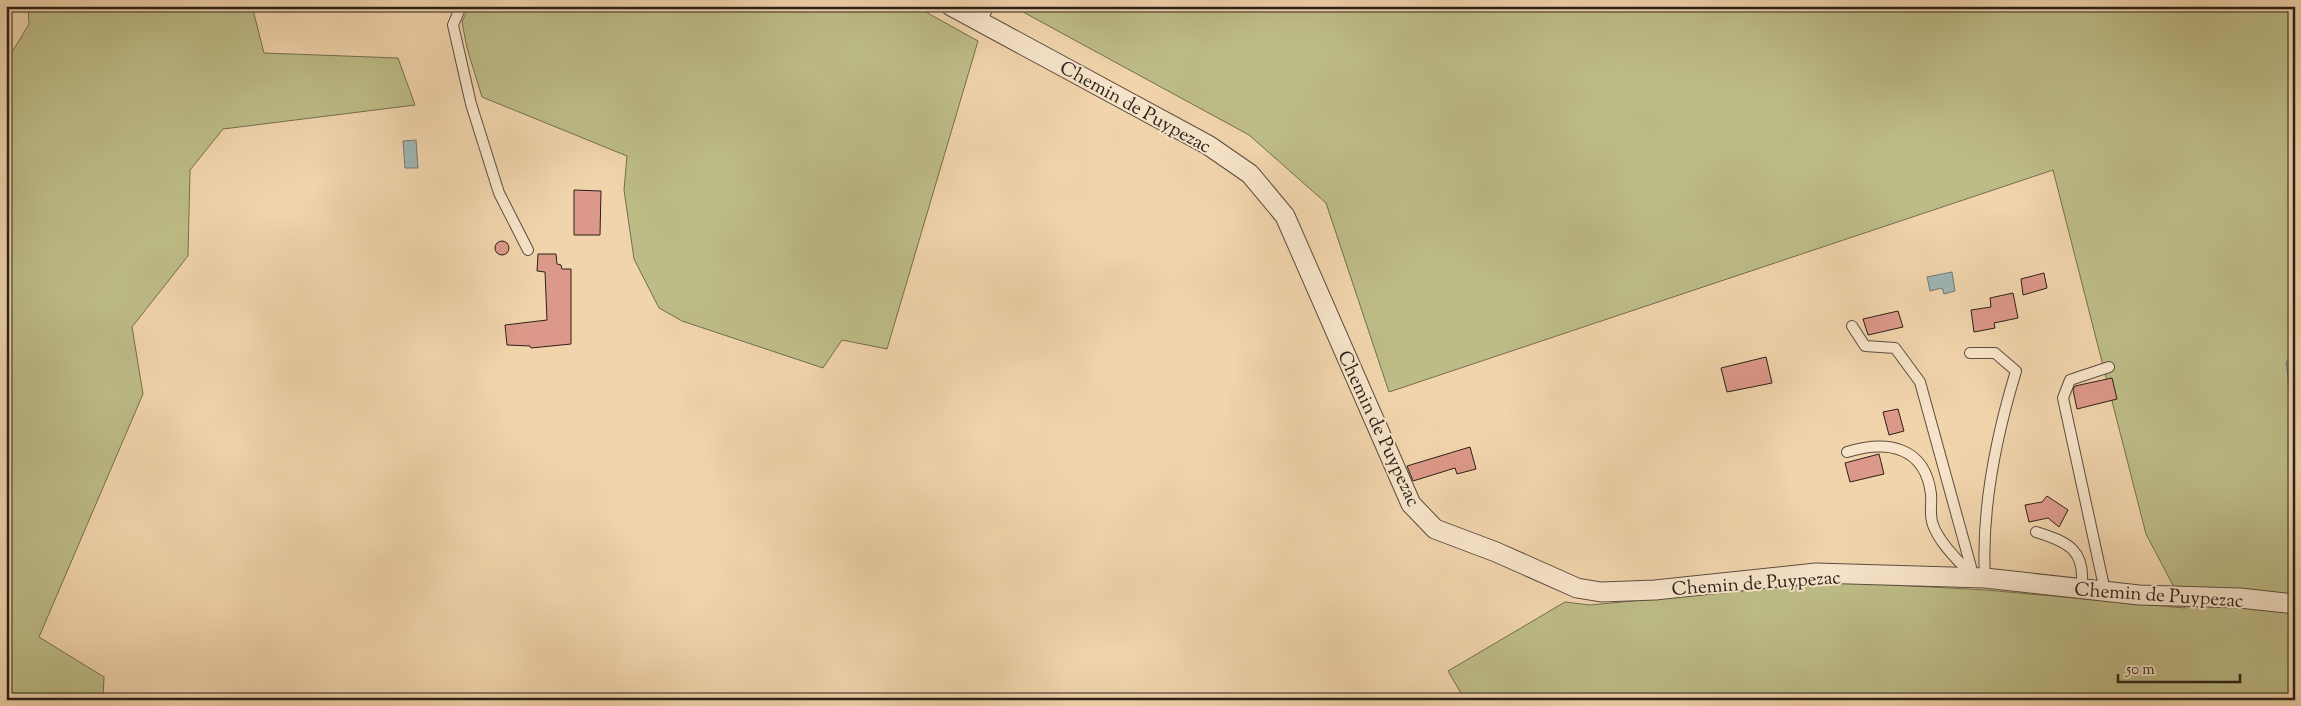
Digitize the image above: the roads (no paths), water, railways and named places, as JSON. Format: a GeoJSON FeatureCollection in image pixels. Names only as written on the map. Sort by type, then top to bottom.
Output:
{"type":"FeatureCollection","features":[{"type":"Feature","properties":{"kind":"street","name":"Chemin de Puypezac"},"geometry":{"type":"LineString","coordinates":[[951,6],[984,14],[1157,119],[1208,145],[1250,174],[1285,216],[1411,504],[1435,529],[1496,552],[1577,588],[1601,592],[1655,590],[1816,573],[1979,578],[2081,590],[2240,598],[2295,604]]}},
{"type":"Feature","properties":{"kind":"lane"},"geometry":{"type":"LineString","coordinates":[[461,6],[453,25],[471,104],[500,193],[528,250]]}},
{"type":"Feature","properties":{"kind":"lane"},"geometry":{"type":"LineString","coordinates":[[1852,326],[1865,346],[1895,348],[1920,382],[1979,578]]}},
{"type":"Feature","properties":{"kind":"lane"},"geometry":{"type":"LineString","coordinates":[[1970,353],[1995,353],[2016,371],[2002,418],[1991,482],[1984,558],[1979,578]]}},
{"type":"Feature","properties":{"kind":"lane"},"geometry":{"type":"LineString","coordinates":[[2105,591],[2063,398],[2070,380],[2109,367]]}},
{"type":"Feature","properties":{"kind":"lane"},"geometry":{"type":"LineString","coordinates":[[1847,452],[1862,447],[1882,446],[1903,448],[1915,458],[1928,481],[1933,525],[1954,556],[1979,578]]}},
{"type":"Feature","properties":{"kind":"lane"},"geometry":{"type":"LineString","coordinates":[[2036,532],[2063,540],[2077,553],[2083,577],[2081,590]]}},
{"type":"Feature","properties":{"kind":"water"},"geometry":{"type":"Polygon","coordinates":[[[416,140],[418,168],[405,168],[403,141],[416,140]]]}},
{"type":"Feature","properties":{"kind":"water"},"geometry":{"type":"Polygon","coordinates":[[[1952,272],[1955,291],[1944,294],[1942,288],[1930,291],[1927,277],[1952,272]]]}},
{"type":"Feature","properties":{"kind":"water"},"geometry":{"type":"Polygon","coordinates":[[[2294,357],[2295,381],[2289,384],[2286,362],[2294,357]]]}}]}
